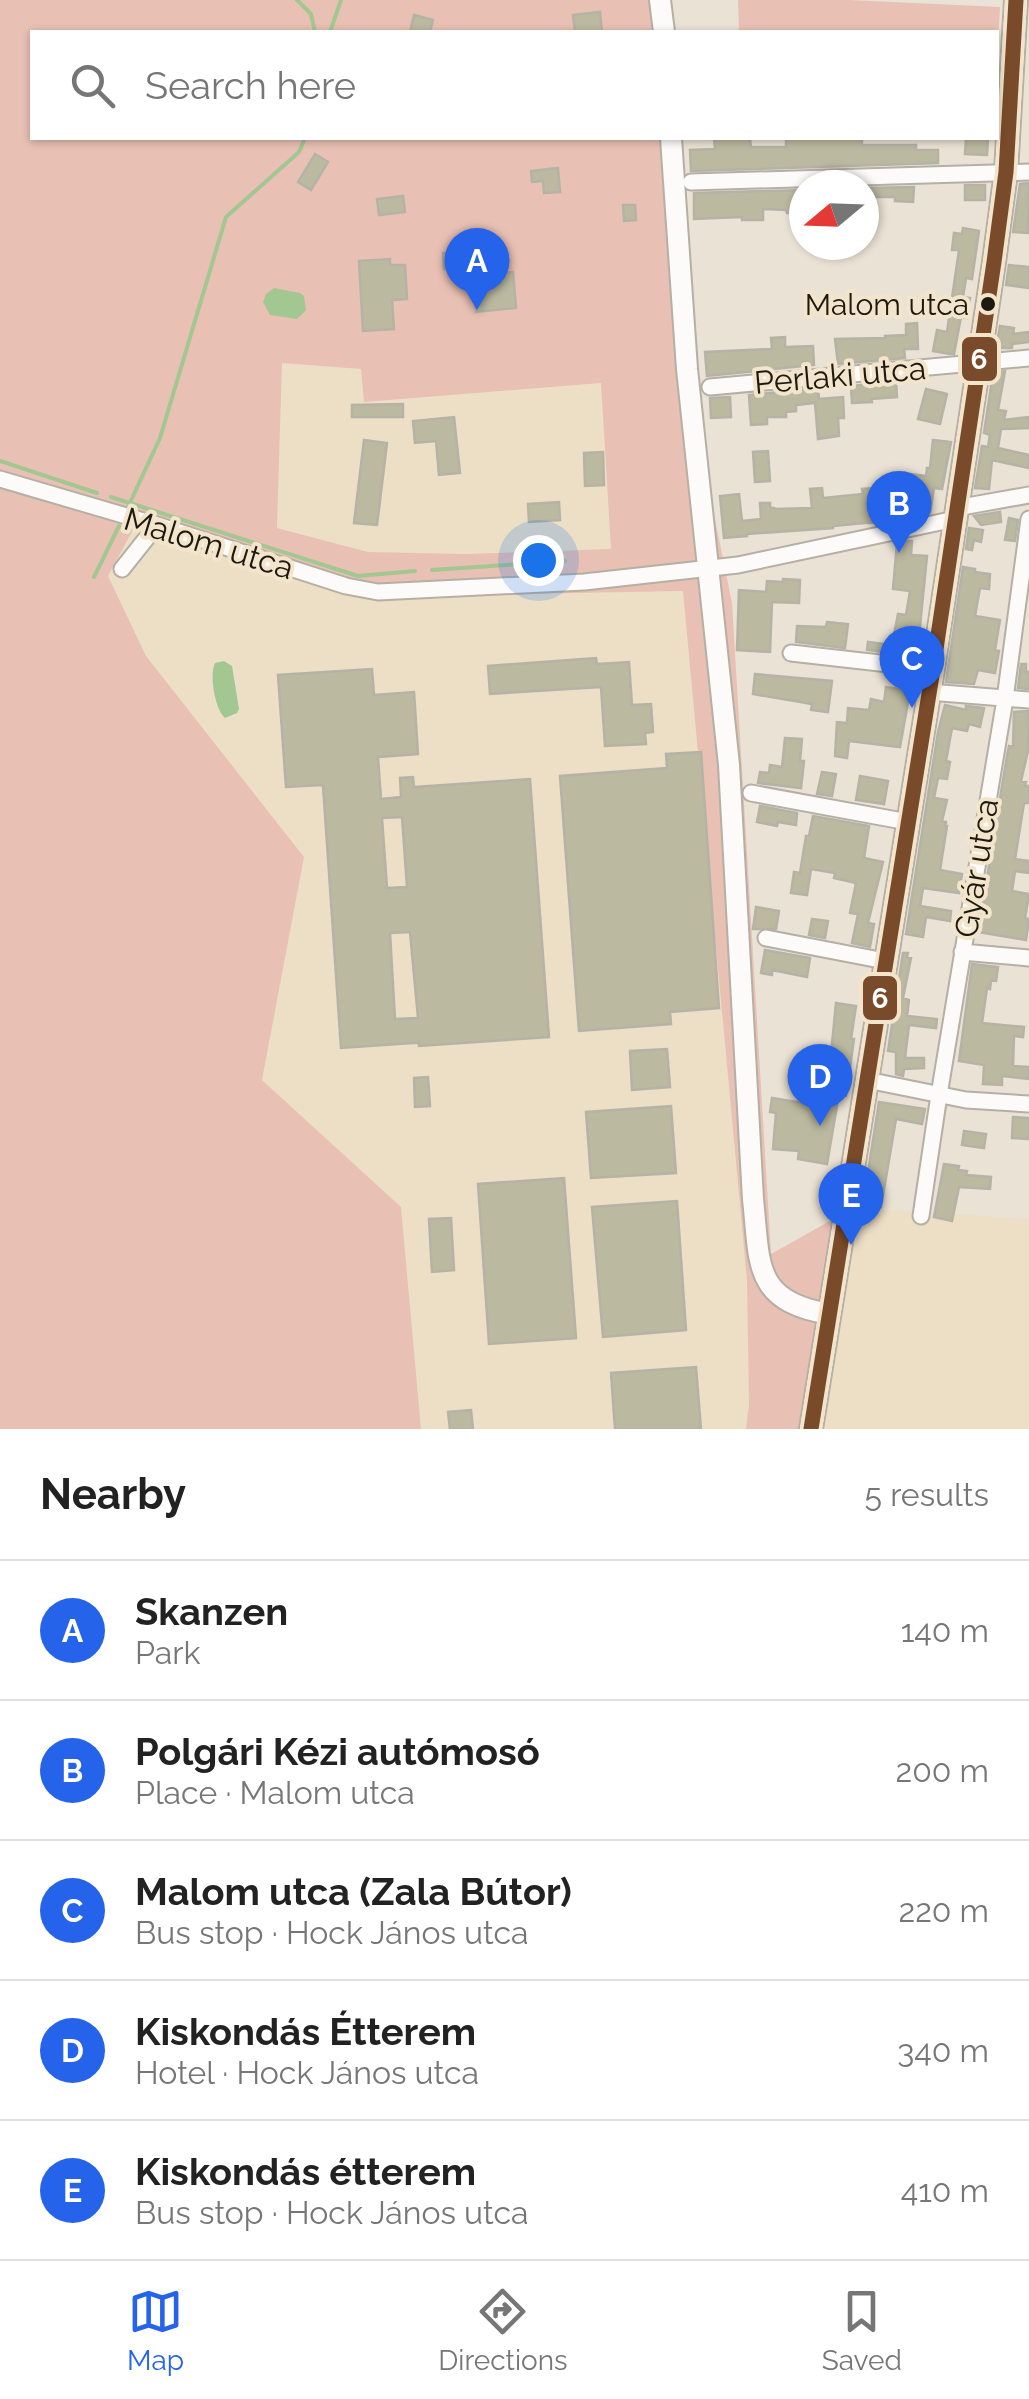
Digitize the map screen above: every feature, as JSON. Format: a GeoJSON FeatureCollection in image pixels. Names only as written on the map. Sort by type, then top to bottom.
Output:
{"type":"FeatureCollection","features":[{"type":"Feature","properties":{"kind":"main road"},"geometry":{"type":"LineString","coordinates":[[811,1429],[931,681],[977,363],[1018,172],[1016,4]]}},
{"type":"Feature","properties":{"kind":"street"},"geometry":{"type":"LineString","coordinates":[[660,0],[664,30]]}},
{"type":"Feature","properties":{"kind":"street"},"geometry":{"type":"LineString","coordinates":[[671,140],[688,369],[729,765],[752,1180],[762,1270],[769,1284],[791,1302],[830,1314]]}},
{"type":"Feature","properties":{"kind":"street"},"geometry":{"type":"LineString","coordinates":[[691,182],[1018,172]]}},
{"type":"Feature","properties":{"kind":"street","name":"Perlaki utca"},"geometry":{"type":"LineString","coordinates":[[710,386],[1029,358]]}},
{"type":"Feature","properties":{"kind":"street","name":"Malom utca"},"geometry":{"type":"LineString","coordinates":[[0,479],[346,586],[378,592],[584,582],[763,562],[1029,494]]}},
{"type":"Feature","properties":{"kind":"street","name":"Gyár utca"},"geometry":{"type":"LineString","coordinates":[[921,1216],[1029,519]]}},
{"type":"Feature","properties":{"kind":"street"},"geometry":{"type":"LineString","coordinates":[[122,569],[157,525]]}},
{"type":"Feature","properties":{"kind":"street"},"geometry":{"type":"LineString","coordinates":[[792,653],[1004,699],[1029,700]]}},
{"type":"Feature","properties":{"kind":"street"},"geometry":{"type":"LineString","coordinates":[[751,793],[908,822]]}},
{"type":"Feature","properties":{"kind":"street"},"geometry":{"type":"LineString","coordinates":[[766,938],[885,961]]}},
{"type":"Feature","properties":{"kind":"street"},"geometry":{"type":"LineString","coordinates":[[962,952],[1029,958]]}},
{"type":"Feature","properties":{"kind":"street"},"geometry":{"type":"LineString","coordinates":[[867,1080],[987,1103],[1029,1104]]}},
{"type":"Feature","properties":{"kind":"shaded area"},"geometry":{"type":"Polygon","coordinates":[[[0,0],[671,0],[673,30],[30,30],[30,140],[680,140],[708,485],[732,603],[771,1254],[853,1208],[818,1429],[746,1429],[747,1281],[683,591],[360,597],[134,528],[108,576],[146,656],[304,857],[262,1080],[401,1207],[421,1429],[0,1429],[0,0]],[[282,363],[277,528],[368,552],[466,554],[611,549],[601,383],[364,402],[361,369],[282,363]]]}},
{"type":"Feature","properties":{"kind":"shaded area"},"geometry":{"type":"Polygon","coordinates":[[[738,0],[1000,7],[999,30],[739,30],[738,0]]]}},
{"type":"Feature","properties":{"kind":"shaded area"},"geometry":{"type":"Polygon","coordinates":[[[274,288],[300,293],[306,310],[297,319],[270,315],[263,302],[274,288]]]}},
{"type":"Feature","properties":{"kind":"shaded area"},"geometry":{"type":"Polygon","coordinates":[[[282,363],[361,369],[364,402],[602,383],[611,549],[466,554],[368,552],[277,528],[282,363]]]}},
{"type":"Feature","properties":{"kind":"shaded area"},"geometry":{"type":"Polygon","coordinates":[[[134,528],[360,597],[683,591],[747,1281],[746,1429],[421,1429],[401,1207],[262,1080],[304,857],[146,656],[108,576],[134,528]]]}},
{"type":"Feature","properties":{"kind":"shaded area"},"geometry":{"type":"Polygon","coordinates":[[[224,661],[232,666],[239,709],[225,718],[213,683],[215,663],[224,661]]]}},
{"type":"Feature","properties":{"kind":"shaded area"},"geometry":{"type":"Polygon","coordinates":[[[853,1208],[1029,1219],[1029,1429],[818,1429],[853,1208]]]}},
{"type":"Feature","properties":{"kind":"building"},"geometry":{"type":"Polygon","coordinates":[[[600,12],[602,30],[575,30],[573,15],[600,12]]]}},
{"type":"Feature","properties":{"kind":"building"},"geometry":{"type":"Polygon","coordinates":[[[414,15],[433,20],[430,30],[410,30],[414,15]]]}},
{"type":"Feature","properties":{"kind":"building"},"geometry":{"type":"Polygon","coordinates":[[[714,140],[750,140],[751,147],[786,147],[786,140],[862,140],[862,145],[916,145],[916,150],[938,150],[938,163],[691,171],[690,150],[715,149],[714,140]]]}},
{"type":"Feature","properties":{"kind":"building"},"geometry":{"type":"Polygon","coordinates":[[[966,140],[988,140],[987,155],[965,154],[966,140]]]}},
{"type":"Feature","properties":{"kind":"building"},"geometry":{"type":"Polygon","coordinates":[[[315,154],[328,162],[311,190],[298,182],[315,154]]]}},
{"type":"Feature","properties":{"kind":"building"},"geometry":{"type":"Polygon","coordinates":[[[558,168],[560,192],[544,193],[543,181],[532,182],[531,171],[558,168]]]}},
{"type":"Feature","properties":{"kind":"building"},"geometry":{"type":"Polygon","coordinates":[[[1029,183],[1028,233],[1013,232],[1020,184],[1029,183]]]}},
{"type":"Feature","properties":{"kind":"building"},"geometry":{"type":"Polygon","coordinates":[[[965,185],[985,185],[985,200],[965,200],[965,185]]]}},
{"type":"Feature","properties":{"kind":"building"},"geometry":{"type":"Polygon","coordinates":[[[914,187],[913,202],[879,197],[879,188],[914,187]]]}},
{"type":"Feature","properties":{"kind":"building"},"geometry":{"type":"Polygon","coordinates":[[[789,190],[789,213],[763,209],[763,220],[694,219],[694,193],[789,190]]]}},
{"type":"Feature","properties":{"kind":"building"},"geometry":{"type":"Polygon","coordinates":[[[403,196],[405,212],[379,215],[377,199],[403,196]]]}},
{"type":"Feature","properties":{"kind":"building"},"geometry":{"type":"Polygon","coordinates":[[[623,205],[635,205],[636,220],[624,221],[623,205]]]}},
{"type":"Feature","properties":{"kind":"building"},"geometry":{"type":"Polygon","coordinates":[[[963,228],[979,231],[972,279],[966,278],[963,297],[970,298],[967,318],[961,317],[954,354],[950,354],[933,351],[937,330],[947,332],[959,250],[952,250],[954,233],[962,234],[963,228]]]}},
{"type":"Feature","properties":{"kind":"building"},"geometry":{"type":"Polygon","coordinates":[[[469,252],[470,267],[444,269],[443,253],[469,252]]]}},
{"type":"Feature","properties":{"kind":"building"},"geometry":{"type":"Polygon","coordinates":[[[390,259],[390,265],[405,265],[407,299],[392,300],[394,329],[363,331],[359,261],[390,259]]]}},
{"type":"Feature","properties":{"kind":"building"},"geometry":{"type":"Polygon","coordinates":[[[1009,265],[1029,267],[1029,288],[1006,285],[1009,265]]]}},
{"type":"Feature","properties":{"kind":"building"},"geometry":{"type":"Polygon","coordinates":[[[513,272],[516,308],[476,312],[473,276],[513,272]]]}},
{"type":"Feature","properties":{"kind":"building"},"geometry":{"type":"Polygon","coordinates":[[[917,323],[918,349],[904,349],[905,358],[838,364],[835,339],[906,335],[906,324],[917,323]]]}},
{"type":"Feature","properties":{"kind":"building"},"geometry":{"type":"Polygon","coordinates":[[[1000,326],[1014,328],[1013,334],[1029,332],[1029,342],[996,348],[1000,326]]]}},
{"type":"Feature","properties":{"kind":"building"},"geometry":{"type":"Polygon","coordinates":[[[785,337],[785,347],[813,346],[814,365],[707,376],[705,352],[772,349],[771,338],[785,337]]]}},
{"type":"Feature","properties":{"kind":"building"},"geometry":{"type":"Polygon","coordinates":[[[1005,371],[998,410],[1006,411],[1004,420],[1029,417],[1029,428],[1001,429],[998,448],[1029,455],[1029,468],[992,460],[989,489],[975,488],[982,446],[988,447],[990,435],[984,433],[993,373],[1005,371]]]}},
{"type":"Feature","properties":{"kind":"building"},"geometry":{"type":"Polygon","coordinates":[[[896,381],[897,397],[852,403],[851,386],[896,381]]]}},
{"type":"Feature","properties":{"kind":"building"},"geometry":{"type":"Polygon","coordinates":[[[818,388],[819,399],[843,397],[844,418],[838,418],[839,436],[818,439],[815,403],[796,405],[796,411],[786,412],[786,417],[767,417],[767,424],[751,425],[749,395],[818,388]]]}},
{"type":"Feature","properties":{"kind":"building"},"geometry":{"type":"Polygon","coordinates":[[[926,389],[947,394],[940,424],[918,419],[926,389]]]}},
{"type":"Feature","properties":{"kind":"building"},"geometry":{"type":"Polygon","coordinates":[[[730,397],[731,417],[711,418],[710,398],[730,397]]]}},
{"type":"Feature","properties":{"kind":"building"},"geometry":{"type":"Polygon","coordinates":[[[403,404],[403,417],[352,417],[352,405],[403,404]]]}},
{"type":"Feature","properties":{"kind":"building"},"geometry":{"type":"Polygon","coordinates":[[[454,417],[460,473],[439,475],[436,441],[415,443],[413,421],[454,417]]]}},
{"type":"Feature","properties":{"kind":"building"},"geometry":{"type":"Polygon","coordinates":[[[364,440],[387,443],[377,525],[354,523],[364,440]]]}},
{"type":"Feature","properties":{"kind":"building"},"geometry":{"type":"Polygon","coordinates":[[[933,440],[951,442],[942,489],[934,488],[930,513],[901,511],[905,484],[900,483],[902,473],[926,476],[933,440]]]}},
{"type":"Feature","properties":{"kind":"building"},"geometry":{"type":"Polygon","coordinates":[[[768,451],[770,481],[755,482],[753,452],[768,451]]]}},
{"type":"Feature","properties":{"kind":"building"},"geometry":{"type":"Polygon","coordinates":[[[603,452],[604,485],[585,486],[584,453],[603,452]]]}},
{"type":"Feature","properties":{"kind":"building"},"geometry":{"type":"Polygon","coordinates":[[[822,488],[823,498],[863,494],[862,489],[874,488],[875,505],[883,504],[884,522],[724,538],[720,496],[739,494],[742,521],[761,519],[760,503],[770,503],[776,509],[812,508],[810,489],[822,488]]]}},
{"type":"Feature","properties":{"kind":"building"},"geometry":{"type":"Polygon","coordinates":[[[559,502],[560,520],[529,522],[528,504],[559,502]]]}},
{"type":"Feature","properties":{"kind":"building"},"geometry":{"type":"Polygon","coordinates":[[[1000,512],[1001,522],[981,525],[974,516],[1000,512]]]}},
{"type":"Feature","properties":{"kind":"building"},"geometry":{"type":"Polygon","coordinates":[[[1009,518],[1018,520],[1015,541],[1005,540],[1009,518]]]}},
{"type":"Feature","properties":{"kind":"building"},"geometry":{"type":"Polygon","coordinates":[[[969,528],[983,530],[981,542],[974,540],[972,550],[966,549],[969,528]]]}},
{"type":"Feature","properties":{"kind":"building"},"geometry":{"type":"Polygon","coordinates":[[[912,541],[911,555],[927,556],[917,656],[867,650],[868,642],[892,645],[898,614],[906,615],[910,591],[893,589],[897,543],[912,541]]]}},
{"type":"Feature","properties":{"kind":"building"},"geometry":{"type":"Polygon","coordinates":[[[963,567],[990,574],[989,589],[980,588],[975,616],[1000,620],[995,673],[978,670],[974,684],[946,682],[963,567]]]}},
{"type":"Feature","properties":{"kind":"building"},"geometry":{"type":"Polygon","coordinates":[[[800,580],[799,603],[772,602],[770,652],[737,650],[739,590],[766,592],[767,581],[800,580]]]}},
{"type":"Feature","properties":{"kind":"building"},"geometry":{"type":"Polygon","coordinates":[[[827,622],[848,624],[845,648],[796,642],[797,626],[826,627],[827,622]]]}},
{"type":"Feature","properties":{"kind":"building"},"geometry":{"type":"Polygon","coordinates":[[[596,658],[597,664],[629,662],[632,705],[651,704],[653,732],[645,733],[646,744],[605,746],[601,687],[490,694],[488,666],[596,658]]]}},
{"type":"Feature","properties":{"kind":"building"},"geometry":{"type":"Polygon","coordinates":[[[1021,664],[1026,664],[1029,672],[1029,689],[1018,688],[1021,664]]]}},
{"type":"Feature","properties":{"kind":"building"},"geometry":{"type":"Polygon","coordinates":[[[372,669],[374,695],[414,692],[418,754],[378,757],[381,799],[401,797],[400,778],[413,777],[414,787],[530,779],[549,1037],[341,1048],[323,785],[286,787],[278,675],[372,669]],[[402,817],[382,818],[387,888],[407,887],[402,817]],[[410,932],[390,933],[395,1019],[418,1018],[410,932]]]}},
{"type":"Feature","properties":{"kind":"building"},"geometry":{"type":"Polygon","coordinates":[[[755,674],[832,681],[828,712],[811,710],[812,704],[753,694],[755,674]]]}},
{"type":"Feature","properties":{"kind":"building"},"geometry":{"type":"Polygon","coordinates":[[[886,687],[910,691],[900,747],[849,741],[847,758],[835,756],[837,722],[847,723],[848,708],[869,710],[871,699],[884,702],[886,687]]]}},
{"type":"Feature","properties":{"kind":"building"},"geometry":{"type":"Polygon","coordinates":[[[945,705],[966,710],[966,706],[984,708],[980,727],[969,724],[967,731],[952,728],[947,779],[938,778],[934,798],[947,800],[940,870],[962,874],[959,893],[923,888],[920,906],[951,911],[950,921],[926,917],[923,937],[906,934],[945,705]]]}},
{"type":"Feature","properties":{"kind":"building"},"geometry":{"type":"Polygon","coordinates":[[[1029,711],[1028,751],[1021,781],[1029,786],[1029,803],[1024,803],[1015,859],[1029,861],[1029,873],[1015,871],[1012,891],[1029,894],[1026,940],[978,932],[1007,756],[1009,746],[1013,747],[1014,712],[1029,711]]]}},
{"type":"Feature","properties":{"kind":"building"},"geometry":{"type":"Polygon","coordinates":[[[785,738],[802,739],[801,788],[758,783],[760,772],[769,773],[770,765],[782,767],[785,738]]]}},
{"type":"Feature","properties":{"kind":"building"},"geometry":{"type":"Polygon","coordinates":[[[701,752],[719,1008],[670,1012],[671,1024],[579,1031],[560,776],[667,768],[666,754],[701,752]]]}},
{"type":"Feature","properties":{"kind":"building"},"geometry":{"type":"Polygon","coordinates":[[[822,772],[836,774],[832,796],[817,794],[822,772]]]}},
{"type":"Feature","properties":{"kind":"building"},"geometry":{"type":"Polygon","coordinates":[[[860,776],[888,781],[884,804],[856,800],[860,776]]]}},
{"type":"Feature","properties":{"kind":"building"},"geometry":{"type":"Polygon","coordinates":[[[760,806],[797,813],[796,825],[757,822],[760,806]]]}},
{"type":"Feature","properties":{"kind":"building"},"geometry":{"type":"Polygon","coordinates":[[[813,816],[869,826],[864,858],[883,862],[868,923],[874,924],[870,947],[852,943],[858,914],[850,913],[856,883],[834,878],[835,873],[811,869],[807,895],[791,893],[794,872],[800,873],[813,816]]]}},
{"type":"Feature","properties":{"kind":"building"},"geometry":{"type":"Polygon","coordinates":[[[756,907],[779,911],[776,929],[753,929],[756,907]]]}},
{"type":"Feature","properties":{"kind":"building"},"geometry":{"type":"Polygon","coordinates":[[[812,919],[828,921],[825,938],[809,935],[812,919]]]}},
{"type":"Feature","properties":{"kind":"building"},"geometry":{"type":"Polygon","coordinates":[[[765,950],[810,958],[807,977],[772,970],[772,975],[761,973],[765,950]]]}},
{"type":"Feature","properties":{"kind":"building"},"geometry":{"type":"Polygon","coordinates":[[[903,953],[911,958],[903,998],[909,1000],[907,1016],[937,1019],[936,1028],[909,1025],[905,1058],[924,1058],[924,1068],[904,1069],[903,1076],[896,1074],[896,1052],[888,1051],[903,953]]]}},
{"type":"Feature","properties":{"kind":"building"},"geometry":{"type":"Polygon","coordinates":[[[972,964],[998,967],[996,981],[991,980],[990,989],[987,988],[982,1023],[1024,1027],[1023,1037],[1014,1036],[1013,1066],[1029,1067],[1029,1079],[1002,1076],[1002,1085],[983,1084],[984,1065],[959,1061],[972,964]]]}},
{"type":"Feature","properties":{"kind":"building"},"geometry":{"type":"Polygon","coordinates":[[[836,1003],[856,1006],[846,1096],[839,1094],[827,1164],[798,1159],[799,1151],[773,1149],[776,1113],[770,1112],[772,1098],[822,1106],[830,1064],[806,1061],[807,1051],[831,1054],[836,1003]]]}},
{"type":"Feature","properties":{"kind":"building"},"geometry":{"type":"Polygon","coordinates":[[[667,1049],[670,1087],[632,1090],[630,1051],[667,1049]]]}},
{"type":"Feature","properties":{"kind":"building"},"geometry":{"type":"Polygon","coordinates":[[[428,1077],[430,1106],[415,1107],[414,1078],[428,1077]]]}},
{"type":"Feature","properties":{"kind":"building"},"geometry":{"type":"Polygon","coordinates":[[[879,1102],[925,1109],[922,1124],[896,1119],[881,1207],[863,1204],[879,1102]]]}},
{"type":"Feature","properties":{"kind":"building"},"geometry":{"type":"Polygon","coordinates":[[[671,1106],[676,1173],[591,1178],[586,1112],[671,1106]]]}},
{"type":"Feature","properties":{"kind":"building"},"geometry":{"type":"Polygon","coordinates":[[[1013,1117],[1029,1118],[1029,1139],[1012,1138],[1013,1117]]]}},
{"type":"Feature","properties":{"kind":"building"},"geometry":{"type":"Polygon","coordinates":[[[964,1131],[986,1134],[984,1148],[962,1145],[964,1131]]]}},
{"type":"Feature","properties":{"kind":"building"},"geometry":{"type":"Polygon","coordinates":[[[944,1164],[959,1166],[958,1170],[967,1171],[966,1175],[991,1177],[990,1189],[959,1187],[952,1221],[934,1217],[944,1164]]]}},
{"type":"Feature","properties":{"kind":"building"},"geometry":{"type":"Polygon","coordinates":[[[564,1178],[576,1338],[489,1344],[478,1184],[564,1178]]]}},
{"type":"Feature","properties":{"kind":"building"},"geometry":{"type":"Polygon","coordinates":[[[677,1201],[686,1330],[603,1337],[592,1207],[677,1201]]]}},
{"type":"Feature","properties":{"kind":"building"},"geometry":{"type":"Polygon","coordinates":[[[451,1218],[454,1270],[432,1272],[429,1219],[451,1218]]]}},
{"type":"Feature","properties":{"kind":"building"},"geometry":{"type":"Polygon","coordinates":[[[696,1367],[701,1429],[615,1429],[611,1373],[696,1367]]]}},
{"type":"Feature","properties":{"kind":"building"},"geometry":{"type":"Polygon","coordinates":[[[471,1410],[473,1429],[450,1429],[448,1412],[471,1410]]]}},
{"type":"Feature","properties":{"kind":"waterway"},"geometry":{"type":"LineString","coordinates":[[297,0],[311,14],[315,30]]}},
{"type":"Feature","properties":{"kind":"waterway"},"geometry":{"type":"LineString","coordinates":[[331,30],[341,0]]}},
{"type":"Feature","properties":{"kind":"waterway"},"geometry":{"type":"LineString","coordinates":[[128,507],[160,438],[226,217],[299,152],[304,140]]}},
{"type":"Feature","properties":{"kind":"waterway"},"geometry":{"type":"LineString","coordinates":[[0,461],[97,493]]}},
{"type":"Feature","properties":{"kind":"waterway"},"geometry":{"type":"LineString","coordinates":[[111,497],[358,576],[415,571]]}},
{"type":"Feature","properties":{"kind":"waterway"},"geometry":{"type":"LineString","coordinates":[[94,577],[119,526]]}},
{"type":"Feature","properties":{"kind":"waterway"},"geometry":{"type":"LineString","coordinates":[[432,570],[565,561]]}},
{"type":"Feature","properties":{"kind":"transit line","name":"6"},"geometry":{"type":"LineString","coordinates":[[811,1429],[994,262],[1006,172],[1016,0]]}},
{"type":"Feature","properties":{"kind":"place","name":"Malom utca"},"geometry":{"type":"Point","coordinates":[988,304]}},
{"type":"Feature","properties":{"kind":"place","name":"Skanzen"},"geometry":{"type":"Point","coordinates":[477,310]}},
{"type":"Feature","properties":{"kind":"place","name":"Polgári Kézi autómosó"},"geometry":{"type":"Point","coordinates":[899,553]}},
{"type":"Feature","properties":{"kind":"place","name":"Malom utca (Zala Bútor)"},"geometry":{"type":"Point","coordinates":[912,708]}},
{"type":"Feature","properties":{"kind":"place","name":"Kiskondás Étterem"},"geometry":{"type":"Point","coordinates":[820,1126]}},
{"type":"Feature","properties":{"kind":"place","name":"Kiskondás étterem"},"geometry":{"type":"Point","coordinates":[851,1245]}}]}
